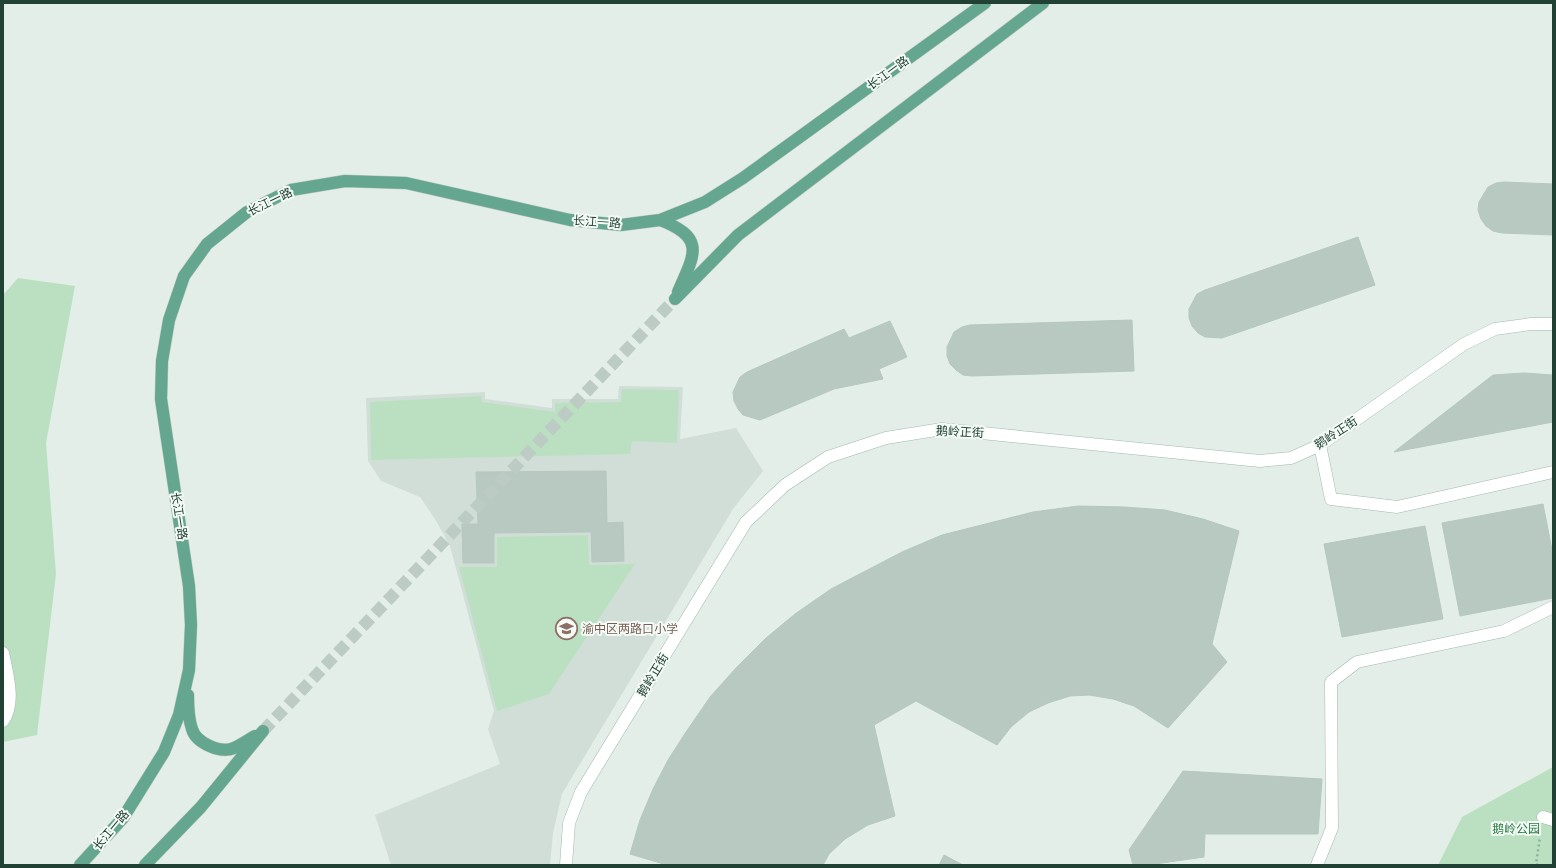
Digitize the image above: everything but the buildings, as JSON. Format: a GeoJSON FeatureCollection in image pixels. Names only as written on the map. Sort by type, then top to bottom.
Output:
{"type":"FeatureCollection","features":[{"type":"Feature","properties":{"kind":"main road","name":"长江一路"},"geometry":{"type":"LineString","coordinates":[[80,865],[124,818],[146,785],[164,752],[179,715],[189,670],[191,625],[189,586],[161,399],[162,362],[169,320],[184,276],[207,244],[247,212],[290,190],[345,181],[406,182],[570,220],[621,225],[660,220],[705,202],[743,178],[984,3]]}},
{"type":"Feature","properties":{"kind":"main road"},"geometry":{"type":"LineString","coordinates":[[660,220],[676,226],[687,235],[694,246],[693,257],[675,299],[738,235],[1043,3]]}},
{"type":"Feature","properties":{"kind":"main road"},"geometry":{"type":"LineString","coordinates":[[145,865],[201,807],[263,731],[233,749],[217,749],[204,742],[192,731],[188,710],[189,670]]}},
{"type":"Feature","properties":{"kind":"street","name":"鹅岭正街"},"geometry":{"type":"LineString","coordinates":[[566,865],[569,823],[581,792],[746,522],[785,485],[828,457],[886,438],[942,429],[1260,462],[1291,458],[1320,445],[1464,344],[1495,329],[1531,324],[1553,324]]}},
{"type":"Feature","properties":{"kind":"street"},"geometry":{"type":"LineString","coordinates":[[1320,445],[1331,499],[1397,507],[1553,472]]}},
{"type":"Feature","properties":{"kind":"street"},"geometry":{"type":"LineString","coordinates":[[1317,865],[1332,828],[1331,682],[1356,662],[1504,631],[1553,607]]}},
{"type":"Feature","properties":{"kind":"street"},"geometry":{"type":"LineString","coordinates":[[3,653],[9,695],[7,715],[3,721]]}},
{"type":"Feature","properties":{"kind":"path"},"geometry":{"type":"LineString","coordinates":[[1538,865],[1536,864],[1548,819]]}},
{"type":"Feature","properties":{"kind":"shaded area","name":"渝中区两路口小学"},"geometry":{"type":"Polygon","coordinates":[[[619,386],[683,387],[680,439],[736,428],[763,471],[733,509],[562,794],[553,833],[550,865],[391,865],[375,815],[500,764],[488,729],[494,711],[450,546],[435,519],[420,497],[381,481],[368,461],[366,398],[485,392],[485,399],[552,408],[552,399],[618,399],[619,386]]]}},
{"type":"Feature","properties":{"kind":"green space"},"geometry":{"type":"Polygon","coordinates":[[[18,278],[75,286],[46,443],[56,574],[37,735],[3,742],[3,295],[18,278]]]}},
{"type":"Feature","properties":{"kind":"green space"},"geometry":{"type":"Polygon","coordinates":[[[622,389],[679,390],[677,443],[632,441],[630,454],[371,460],[370,402],[481,396],[482,402],[555,412],[555,403],[621,402],[622,389]]]}},
{"type":"Feature","properties":{"kind":"green space"},"geometry":{"type":"Polygon","coordinates":[[[588,535],[589,565],[635,564],[549,694],[497,711],[459,567],[497,567],[497,537],[588,535]]]}},
{"type":"Feature","properties":{"kind":"green space","name":"鹅岭公园"},"geometry":{"type":"Polygon","coordinates":[[[1553,767],[1553,865],[1438,865],[1462,817],[1553,767]]]}},
{"type":"Feature","properties":{"kind":"tunnel"},"geometry":{"type":"LineString","coordinates":[[263,731],[675,299]]}},
{"type":"Feature","properties":{"kind":"place","name":"渝中区两路口小学"},"geometry":{"type":"Point","coordinates":[566,629]}}]}
